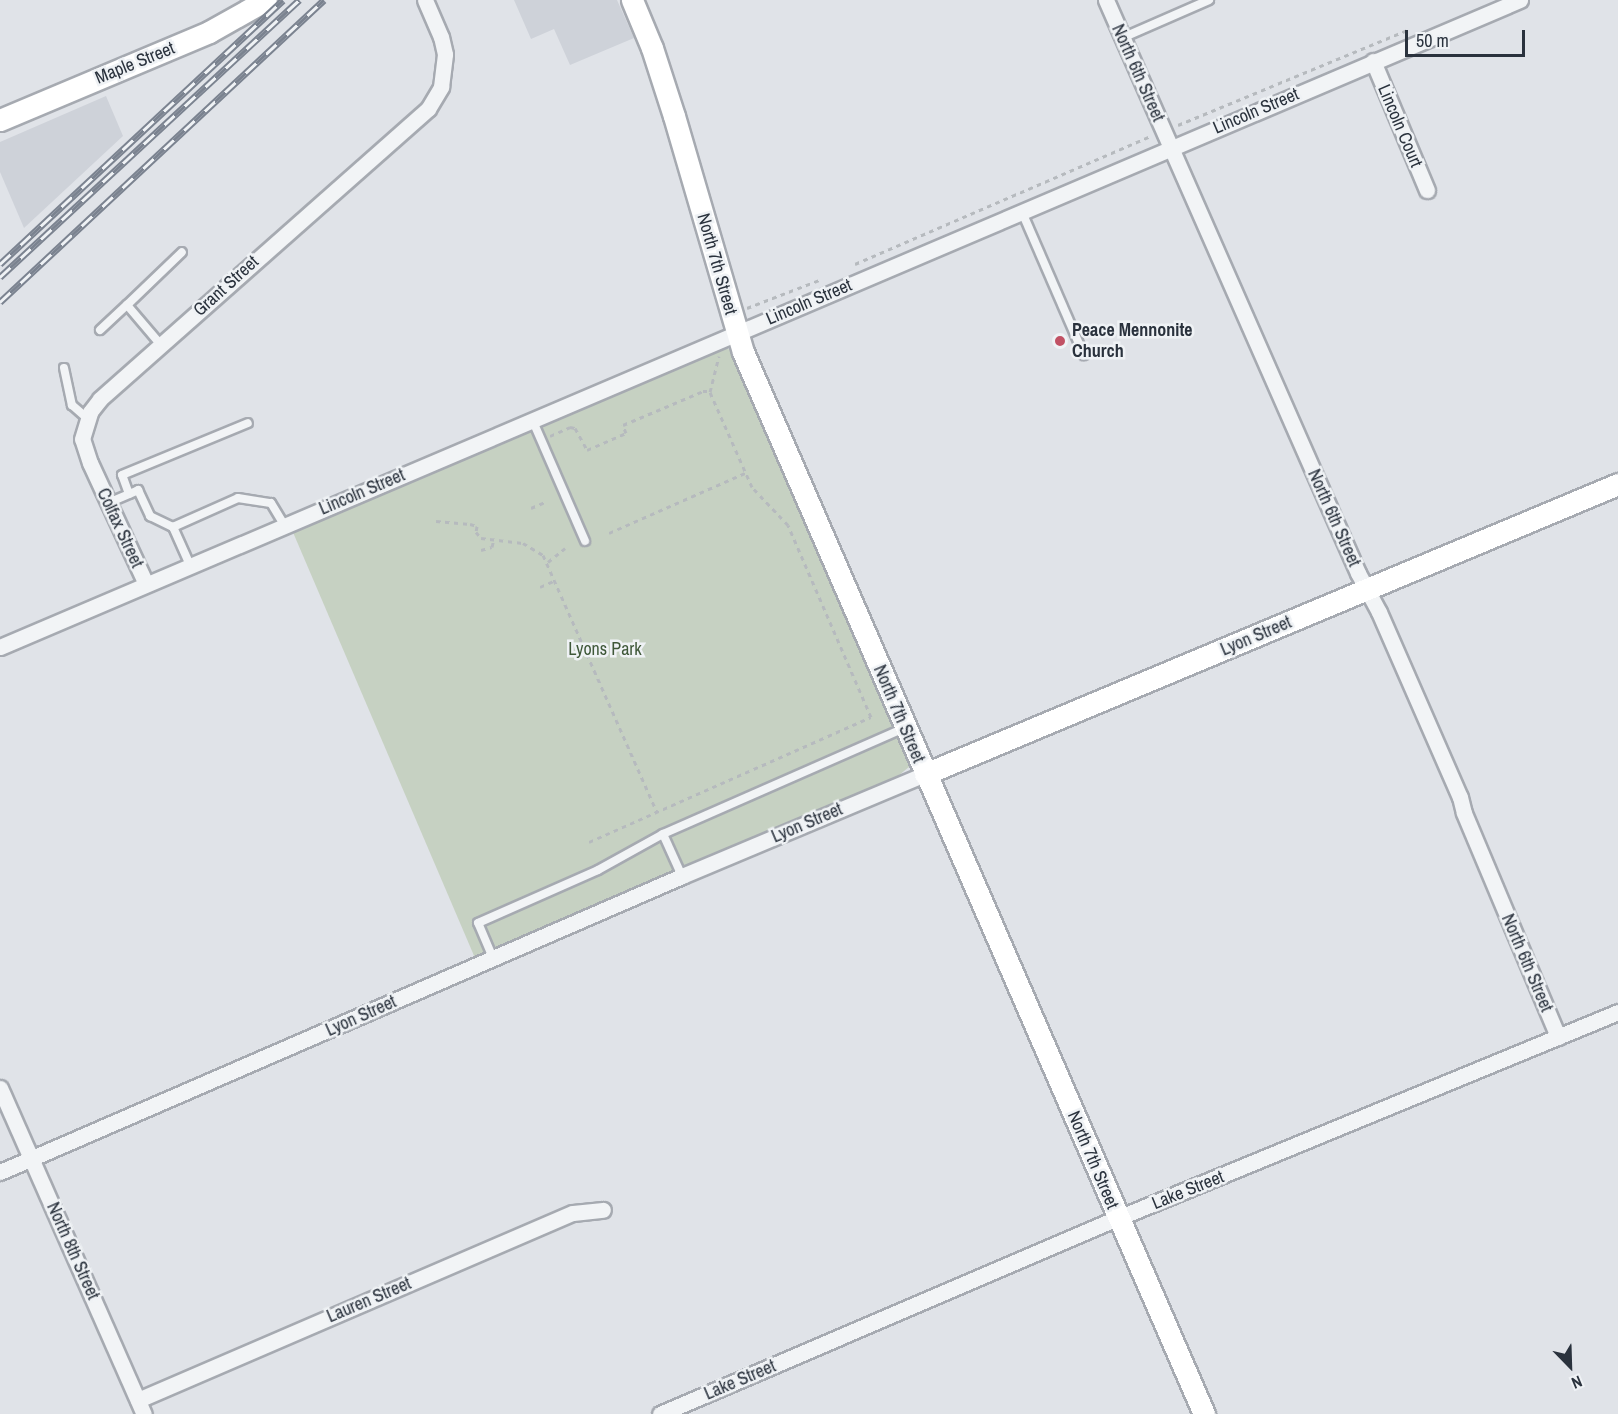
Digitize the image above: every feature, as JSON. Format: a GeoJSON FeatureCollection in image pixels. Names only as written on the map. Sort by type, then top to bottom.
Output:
{"type":"FeatureCollection","features":[{"type":"Feature","properties":{"kind":"street","name":"Maple Street"},"geometry":{"type":"LineString","coordinates":[[0,120],[209,32],[266,0]]}},
{"type":"Feature","properties":{"kind":"street","name":"Grant Street"},"geometry":{"type":"LineString","coordinates":[[87,418],[100,399],[434,102],[445,73],[445,54],[441,37],[425,0]]}},
{"type":"Feature","properties":{"kind":"street","name":"North 7th Street"},"geometry":{"type":"LineString","coordinates":[[632,0],[652,48],[674,116],[730,328],[743,352],[1204,1414]]}},
{"type":"Feature","properties":{"kind":"street","name":"North 6th Street"},"geometry":{"type":"LineString","coordinates":[[1106,0],[1460,797],[1464,813],[1558,1037]]}},
{"type":"Feature","properties":{"kind":"street","name":"Lincoln Street"},"geometry":{"type":"LineString","coordinates":[[0,647],[532,419],[730,328],[1171,148],[1520,0]]}},
{"type":"Feature","properties":{"kind":"street","name":"Lincoln Court"},"geometry":{"type":"LineString","coordinates":[[1373,61],[1427,190]]}},
{"type":"Feature","properties":{"kind":"street","name":"Colfax Street"},"geometry":{"type":"LineString","coordinates":[[87,418],[82,439],[95,473],[146,584]]}},
{"type":"Feature","properties":{"kind":"street","name":"Lyon Street"},"geometry":{"type":"LineString","coordinates":[[0,1172],[682,876],[1618,484]]}},
{"type":"Feature","properties":{"kind":"street","name":"Lake Street"},"geometry":{"type":"LineString","coordinates":[[660,1414],[1118,1218],[1618,1012]]}},
{"type":"Feature","properties":{"kind":"street","name":"North 8th Street"},"geometry":{"type":"LineString","coordinates":[[0,1088],[141,1407]]}},
{"type":"Feature","properties":{"kind":"street","name":"Lauren Street"},"geometry":{"type":"LineString","coordinates":[[141,1407],[573,1213],[603,1210]]}},
{"type":"Feature","properties":{"kind":"lane"},"geometry":{"type":"LineString","coordinates":[[1122,38],[1209,0]]}},
{"type":"Feature","properties":{"kind":"lane"},"geometry":{"type":"LineString","coordinates":[[1021,210],[1084,355]]}},
{"type":"Feature","properties":{"kind":"lane"},"geometry":{"type":"LineString","coordinates":[[100,330],[182,252]]}},
{"type":"Feature","properties":{"kind":"lane"},"geometry":{"type":"LineString","coordinates":[[127,305],[161,345]]}},
{"type":"Feature","properties":{"kind":"lane"},"geometry":{"type":"LineString","coordinates":[[64,368],[72,405],[87,418]]}},
{"type":"Feature","properties":{"kind":"lane"},"geometry":{"type":"LineString","coordinates":[[532,419],[585,541]]}},
{"type":"Feature","properties":{"kind":"lane"},"geometry":{"type":"LineString","coordinates":[[129,494],[122,475],[248,423]]}},
{"type":"Feature","properties":{"kind":"lane"},"geometry":{"type":"LineString","coordinates":[[108,502],[138,490],[150,516],[173,527],[190,565]]}},
{"type":"Feature","properties":{"kind":"lane"},"geometry":{"type":"LineString","coordinates":[[173,527],[238,498],[271,503],[285,526]]}},
{"type":"Feature","properties":{"kind":"lane"},"geometry":{"type":"LineString","coordinates":[[493,958],[478,923],[598,870],[663,834],[905,727]]}},
{"type":"Feature","properties":{"kind":"lane"},"geometry":{"type":"LineString","coordinates":[[663,834],[682,876]]}},
{"type":"Feature","properties":{"kind":"path"},"geometry":{"type":"LineString","coordinates":[[847,268],[1163,131],[1413,27]]}},
{"type":"Feature","properties":{"kind":"path"},"geometry":{"type":"LineString","coordinates":[[589,842],[871,717],[788,525],[752,487],[711,390],[730,328],[825,278]]}},
{"type":"Feature","properties":{"kind":"path"},"geometry":{"type":"LineString","coordinates":[[541,440],[573,427],[578,430],[587,450],[626,433],[623,425],[703,391],[711,390]]}},
{"type":"Feature","properties":{"kind":"path"},"geometry":{"type":"LineString","coordinates":[[609,533],[746,472]]}},
{"type":"Feature","properties":{"kind":"path"},"geometry":{"type":"LineString","coordinates":[[531,508],[545,502]]}},
{"type":"Feature","properties":{"kind":"path"},"geometry":{"type":"LineString","coordinates":[[436,521],[477,526],[476,532],[481,538],[514,540],[531,546],[548,562],[657,812]]}},
{"type":"Feature","properties":{"kind":"path"},"geometry":{"type":"LineString","coordinates":[[481,550],[490,549],[494,538]]}},
{"type":"Feature","properties":{"kind":"path"},"geometry":{"type":"LineString","coordinates":[[548,562],[565,548]]}},
{"type":"Feature","properties":{"kind":"path"},"geometry":{"type":"LineString","coordinates":[[540,587],[556,580]]}},
{"type":"Feature","properties":{"kind":"shaded area"},"geometry":{"type":"Polygon","coordinates":[[[514,0],[617,0],[634,38],[570,65],[554,29],[531,39],[514,0]]]}},
{"type":"Feature","properties":{"kind":"shaded area"},"geometry":{"type":"Polygon","coordinates":[[[106,96],[123,136],[24,228],[0,172],[0,142],[106,96]]]}},
{"type":"Feature","properties":{"kind":"green space","name":"Lyons Park"},"geometry":{"type":"Polygon","coordinates":[[[723,348],[732,350],[911,762],[909,767],[898,776],[475,958],[292,530],[708,352],[723,348]]]}},
{"type":"Feature","properties":{"kind":"railway"},"geometry":{"type":"LineString","coordinates":[[0,264],[283,0]]}},
{"type":"Feature","properties":{"kind":"railway"},"geometry":{"type":"LineString","coordinates":[[0,277],[299,0]]}},
{"type":"Feature","properties":{"kind":"railway"},"geometry":{"type":"LineString","coordinates":[[0,302],[324,0]]}},
{"type":"Feature","properties":{"kind":"place","name":"Peace Mennonite Church"},"geometry":{"type":"Point","coordinates":[1060,341]}}]}
